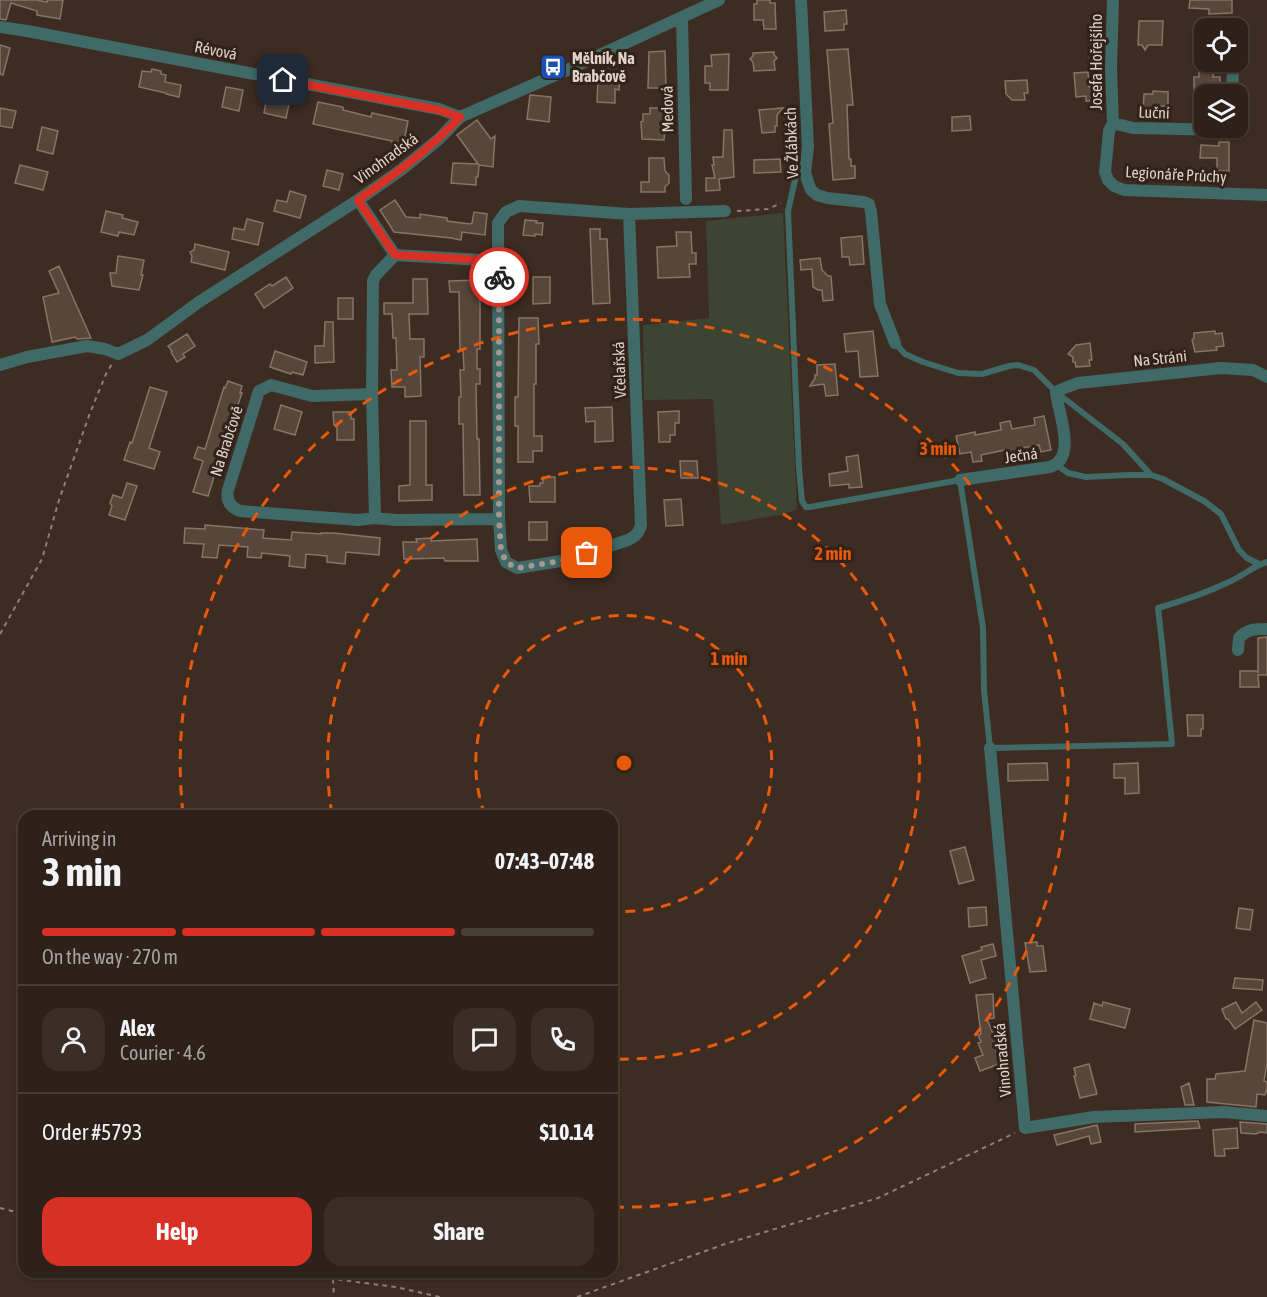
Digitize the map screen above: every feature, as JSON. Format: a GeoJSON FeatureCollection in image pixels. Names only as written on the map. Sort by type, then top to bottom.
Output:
{"type":"FeatureCollection","features":[{"type":"Feature","properties":{"kind":"street","name":"Vinohradská"},"geometry":{"type":"LineString","coordinates":[[118,354],[147,340],[200,302],[358,200],[401,170],[439,139],[460,117],[719,0]]}},
{"type":"Feature","properties":{"kind":"street","name":"Ve Žlábkách"},"geometry":{"type":"LineString","coordinates":[[801,0],[808,147],[805,172],[811,190],[817,195],[868,204],[871,212],[880,304],[895,343]]}},
{"type":"Feature","properties":{"kind":"street","name":"Josefa Hořejšího"},"geometry":{"type":"LineString","coordinates":[[1113,0],[1111,68],[1113,123]]}},
{"type":"Feature","properties":{"kind":"street","name":"Medová"},"geometry":{"type":"LineString","coordinates":[[681,18],[686,199]]}},
{"type":"Feature","properties":{"kind":"street","name":"Révová"},"geometry":{"type":"LineString","coordinates":[[0,27],[439,110],[460,117]]}},
{"type":"Feature","properties":{"kind":"street","name":"Luční"},"geometry":{"type":"LineString","coordinates":[[1113,123],[1133,128],[1194,129]]}},
{"type":"Feature","properties":{"kind":"street","name":"Legionáře Průchy"},"geometry":{"type":"LineString","coordinates":[[1113,123],[1109,131],[1105,172],[1108,180],[1114,186],[1124,190],[1267,195]]}},
{"type":"Feature","properties":{"kind":"street"},"geometry":{"type":"LineString","coordinates":[[358,200],[395,255]]}},
{"type":"Feature","properties":{"kind":"street"},"geometry":{"type":"LineString","coordinates":[[499,519],[498,223],[506,212],[519,206],[629,214],[725,211]]}},
{"type":"Feature","properties":{"kind":"street","name":"Včelařská"},"geometry":{"type":"LineString","coordinates":[[499,519],[501,550],[506,562],[517,568],[567,560],[628,540],[639,531],[641,525],[629,214]]}},
{"type":"Feature","properties":{"kind":"street"},"geometry":{"type":"LineString","coordinates":[[375,518],[372,394],[373,281],[395,255],[499,261]]}},
{"type":"Feature","properties":{"kind":"street"},"geometry":{"type":"LineString","coordinates":[[0,365],[27,357],[87,346],[118,354]]}},
{"type":"Feature","properties":{"kind":"street","name":"Na Stráni"},"geometry":{"type":"LineString","coordinates":[[1056,392],[1078,383],[1221,368],[1253,370],[1267,377]]}},
{"type":"Feature","properties":{"kind":"street","name":"Na Brabčově"},"geometry":{"type":"LineString","coordinates":[[372,394],[312,396],[271,385],[259,391],[226,497],[234,508],[240,511],[358,520],[375,518],[396,520],[499,519]]}},
{"type":"Feature","properties":{"kind":"street"},"geometry":{"type":"LineString","coordinates":[[1053,466],[1062,460],[1065,452],[1065,439],[1056,392]]}},
{"type":"Feature","properties":{"kind":"street","name":"Ječná"},"geometry":{"type":"LineString","coordinates":[[960,480],[1053,466]]}},
{"type":"Feature","properties":{"kind":"street"},"geometry":{"type":"LineString","coordinates":[[1238,650],[1239,638],[1247,631],[1267,629]]}},
{"type":"Feature","properties":{"kind":"street","name":"Vinohradská"},"geometry":{"type":"LineString","coordinates":[[990,748],[1025,1128]]}},
{"type":"Feature","properties":{"kind":"street"},"geometry":{"type":"LineString","coordinates":[[1025,1128],[1106,1117],[1224,1112],[1267,1116]]}},
{"type":"Feature","properties":{"kind":"lane"},"geometry":{"type":"LineString","coordinates":[[807,159],[798,167],[788,211],[799,468],[804,504],[810,507],[960,480],[983,628],[984,690],[990,748],[1172,744],[1158,608],[1232,582],[1259,564],[1267,562]]}},
{"type":"Feature","properties":{"kind":"lane"},"geometry":{"type":"LineString","coordinates":[[895,343],[906,354],[958,373],[982,374],[1018,365],[1034,370],[1056,392],[1123,444],[1151,475]]}},
{"type":"Feature","properties":{"kind":"lane"},"geometry":{"type":"LineString","coordinates":[[1053,466],[1068,473],[1086,477],[1151,475],[1163,479],[1204,501],[1221,514],[1239,550],[1246,558],[1259,564]]}},
{"type":"Feature","properties":{"kind":"path"},"geometry":{"type":"LineString","coordinates":[[725,211],[730,213],[741,210],[762,210],[790,200]]}},
{"type":"Feature","properties":{"kind":"path"},"geometry":{"type":"LineString","coordinates":[[0,634],[42,559],[59,500],[90,413],[106,374],[118,354]]}},
{"type":"Feature","properties":{"kind":"path"},"geometry":{"type":"LineString","coordinates":[[577,1297],[725,1244],[878,1198],[1025,1128]]}},
{"type":"Feature","properties":{"kind":"path"},"geometry":{"type":"LineString","coordinates":[[0,1208],[18,1212]]}},
{"type":"Feature","properties":{"kind":"path"},"geometry":{"type":"LineString","coordinates":[[330,1278],[396,1287],[440,1297]]}},
{"type":"Feature","properties":{"kind":"path"},"geometry":{"type":"LineString","coordinates":[[333,1279],[334,1297]]}},
{"type":"Feature","properties":{"kind":"green space"},"geometry":{"type":"Polygon","coordinates":[[[783,213],[797,509],[785,514],[721,525],[713,399],[644,400],[643,325],[709,318],[706,221],[783,213]]]}},
{"type":"Feature","properties":{"kind":"building"},"geometry":{"type":"Polygon","coordinates":[[[0,0],[47,2],[47,0],[63,0],[60,19],[37,15],[37,11],[11,3],[6,20],[0,19],[0,0]]]}},
{"type":"Feature","properties":{"kind":"building"},"geometry":{"type":"Polygon","coordinates":[[[757,0],[770,0],[770,3],[775,3],[776,29],[764,29],[763,20],[754,20],[754,4],[757,4],[757,0]]]}},
{"type":"Feature","properties":{"kind":"building"},"geometry":{"type":"Polygon","coordinates":[[[1190,0],[1232,0],[1232,13],[1209,14],[1209,9],[1189,8],[1190,0]]]}},
{"type":"Feature","properties":{"kind":"building"},"geometry":{"type":"Polygon","coordinates":[[[846,10],[847,24],[844,24],[844,30],[825,31],[824,12],[846,10]]]}},
{"type":"Feature","properties":{"kind":"building"},"geometry":{"type":"Polygon","coordinates":[[[1139,21],[1163,21],[1162,45],[1148,45],[1145,50],[1142,45],[1138,45],[1139,21]]]}},
{"type":"Feature","properties":{"kind":"building"},"geometry":{"type":"Polygon","coordinates":[[[0,45],[10,48],[3,75],[0,74],[0,45]]]}},
{"type":"Feature","properties":{"kind":"building"},"geometry":{"type":"Polygon","coordinates":[[[848,49],[853,105],[847,105],[849,159],[851,159],[851,166],[855,166],[855,178],[833,180],[829,124],[833,123],[827,50],[848,49]]]}},
{"type":"Feature","properties":{"kind":"building"},"geometry":{"type":"Polygon","coordinates":[[[665,51],[666,88],[648,88],[649,52],[665,51]]]}},
{"type":"Feature","properties":{"kind":"building"},"geometry":{"type":"Polygon","coordinates":[[[774,52],[777,58],[774,61],[775,70],[754,71],[753,62],[750,59],[753,53],[774,52]]]}},
{"type":"Feature","properties":{"kind":"building"},"geometry":{"type":"Polygon","coordinates":[[[729,54],[728,90],[710,90],[710,83],[705,83],[705,66],[712,66],[711,55],[729,54]]]}},
{"type":"Feature","properties":{"kind":"building"},"geometry":{"type":"Polygon","coordinates":[[[152,69],[166,75],[165,82],[181,85],[179,97],[139,87],[142,71],[151,72],[152,69]]]}},
{"type":"Feature","properties":{"kind":"building"},"geometry":{"type":"Polygon","coordinates":[[[1088,72],[1089,87],[1096,87],[1097,101],[1086,101],[1086,96],[1076,97],[1074,73],[1088,72]]]}},
{"type":"Feature","properties":{"kind":"building"},"geometry":{"type":"Polygon","coordinates":[[[1199,72],[1214,72],[1213,77],[1220,77],[1220,84],[1194,84],[1194,77],[1199,77],[1199,72]]]}},
{"type":"Feature","properties":{"kind":"building"},"geometry":{"type":"Polygon","coordinates":[[[598,77],[620,78],[619,90],[615,89],[615,103],[597,102],[598,77]]]}},
{"type":"Feature","properties":{"kind":"building"},"geometry":{"type":"Polygon","coordinates":[[[1027,80],[1028,93],[1024,93],[1025,100],[1012,100],[1006,94],[1005,81],[1027,80]]]}},
{"type":"Feature","properties":{"kind":"building"},"geometry":{"type":"Polygon","coordinates":[[[226,87],[243,90],[239,111],[222,107],[226,87]]]}},
{"type":"Feature","properties":{"kind":"building"},"geometry":{"type":"Polygon","coordinates":[[[268,91],[291,95],[286,118],[264,113],[268,91]]]}},
{"type":"Feature","properties":{"kind":"building"},"geometry":{"type":"Polygon","coordinates":[[[1153,91],[1168,92],[1168,106],[1161,106],[1161,112],[1143,112],[1144,94],[1153,94],[1153,91]]]}},
{"type":"Feature","properties":{"kind":"building"},"geometry":{"type":"Polygon","coordinates":[[[530,95],[551,97],[549,122],[527,119],[530,95]]]}},
{"type":"Feature","properties":{"kind":"building"},"geometry":{"type":"Polygon","coordinates":[[[318,102],[343,107],[343,110],[371,117],[372,113],[408,121],[403,147],[392,145],[392,141],[313,124],[318,102]]]}},
{"type":"Feature","properties":{"kind":"building"},"geometry":{"type":"Polygon","coordinates":[[[0,108],[16,111],[12,128],[0,126],[0,108]]]}},
{"type":"Feature","properties":{"kind":"building"},"geometry":{"type":"Polygon","coordinates":[[[650,108],[667,108],[664,140],[642,139],[643,114],[650,114],[650,108]]]}},
{"type":"Feature","properties":{"kind":"building"},"geometry":{"type":"Polygon","coordinates":[[[783,108],[777,115],[775,132],[762,133],[759,110],[783,108]]]}},
{"type":"Feature","properties":{"kind":"building"},"geometry":{"type":"Polygon","coordinates":[[[970,116],[971,130],[952,131],[952,117],[970,116]]]}},
{"type":"Feature","properties":{"kind":"building"},"geometry":{"type":"Polygon","coordinates":[[[477,120],[491,139],[495,136],[493,167],[479,165],[476,185],[451,183],[453,163],[478,164],[457,135],[477,120]]]}},
{"type":"Feature","properties":{"kind":"building"},"geometry":{"type":"Polygon","coordinates":[[[42,127],[58,131],[53,154],[37,150],[42,127]]]}},
{"type":"Feature","properties":{"kind":"building"},"geometry":{"type":"Polygon","coordinates":[[[724,130],[732,130],[734,177],[719,179],[720,190],[706,191],[706,178],[715,178],[713,157],[723,157],[724,130]]]}},
{"type":"Feature","properties":{"kind":"building"},"geometry":{"type":"Polygon","coordinates":[[[1219,142],[1229,142],[1229,171],[1217,171],[1217,158],[1200,158],[1201,145],[1219,146],[1219,142]]]}},
{"type":"Feature","properties":{"kind":"building"},"geometry":{"type":"Polygon","coordinates":[[[649,158],[664,158],[665,171],[669,175],[669,183],[665,187],[665,192],[641,192],[641,182],[649,182],[649,158]]]}},
{"type":"Feature","properties":{"kind":"building"},"geometry":{"type":"Polygon","coordinates":[[[780,159],[781,172],[754,173],[754,160],[780,159]]]}},
{"type":"Feature","properties":{"kind":"building"},"geometry":{"type":"Polygon","coordinates":[[[20,165],[48,172],[43,190],[15,183],[20,165]]]}},
{"type":"Feature","properties":{"kind":"building"},"geometry":{"type":"Polygon","coordinates":[[[327,170],[343,174],[339,190],[323,186],[327,170]]]}},
{"type":"Feature","properties":{"kind":"building"},"geometry":{"type":"Polygon","coordinates":[[[290,191],[306,196],[300,218],[274,211],[277,200],[287,202],[290,191]]]}},
{"type":"Feature","properties":{"kind":"building"},"geometry":{"type":"Polygon","coordinates":[[[395,200],[406,217],[420,218],[420,214],[470,224],[474,212],[487,214],[485,235],[462,232],[461,240],[394,232],[380,210],[395,200]]]}},
{"type":"Feature","properties":{"kind":"building"},"geometry":{"type":"Polygon","coordinates":[[[106,211],[138,222],[134,235],[119,232],[118,236],[101,232],[106,211]]]}},
{"type":"Feature","properties":{"kind":"building"},"geometry":{"type":"Polygon","coordinates":[[[247,219],[263,223],[258,245],[232,239],[234,228],[244,230],[247,219]]]}},
{"type":"Feature","properties":{"kind":"building"},"geometry":{"type":"Polygon","coordinates":[[[525,220],[543,223],[542,235],[523,235],[525,220]]]}},
{"type":"Feature","properties":{"kind":"building"},"geometry":{"type":"Polygon","coordinates":[[[590,229],[600,229],[600,239],[607,239],[610,303],[593,304],[590,229]]]}},
{"type":"Feature","properties":{"kind":"building"},"geometry":{"type":"Polygon","coordinates":[[[676,232],[691,232],[692,253],[696,253],[696,264],[689,264],[690,277],[658,278],[657,247],[677,246],[676,232]]]}},
{"type":"Feature","properties":{"kind":"building"},"geometry":{"type":"Polygon","coordinates":[[[862,236],[864,264],[850,265],[849,257],[842,257],[841,238],[862,236]]]}},
{"type":"Feature","properties":{"kind":"building"},"geometry":{"type":"Polygon","coordinates":[[[195,244],[229,252],[225,270],[191,262],[190,252],[194,250],[195,244]]]}},
{"type":"Feature","properties":{"kind":"building"},"geometry":{"type":"Polygon","coordinates":[[[118,256],[144,260],[139,290],[112,286],[110,273],[116,273],[118,256]]]}},
{"type":"Feature","properties":{"kind":"building"},"geometry":{"type":"Polygon","coordinates":[[[820,258],[822,270],[831,276],[833,300],[823,301],[822,290],[813,287],[812,269],[801,270],[800,260],[820,258]]]}},
{"type":"Feature","properties":{"kind":"building"},"geometry":{"type":"Polygon","coordinates":[[[59,266],[91,338],[77,339],[75,337],[52,342],[43,297],[59,293],[49,271],[59,266]]]}},
{"type":"Feature","properties":{"kind":"building"},"geometry":{"type":"Polygon","coordinates":[[[286,277],[293,288],[264,308],[255,294],[286,277]]]}},
{"type":"Feature","properties":{"kind":"building"},"geometry":{"type":"Polygon","coordinates":[[[533,277],[550,277],[550,303],[533,304],[533,277]]]}},
{"type":"Feature","properties":{"kind":"building"},"geometry":{"type":"Polygon","coordinates":[[[413,279],[427,279],[428,314],[409,314],[410,339],[424,339],[424,357],[420,357],[421,396],[405,397],[405,387],[392,387],[391,370],[397,370],[396,338],[393,338],[392,314],[384,314],[384,303],[413,303],[413,279]]]}},
{"type":"Feature","properties":{"kind":"building"},"geometry":{"type":"Polygon","coordinates":[[[480,280],[480,349],[477,349],[477,369],[480,369],[480,384],[476,384],[480,495],[464,495],[463,424],[459,424],[460,370],[464,370],[463,349],[460,349],[459,292],[450,292],[449,281],[480,280]]]}},
{"type":"Feature","properties":{"kind":"building"},"geometry":{"type":"Polygon","coordinates":[[[338,298],[353,298],[353,319],[338,319],[338,298]]]}},
{"type":"Feature","properties":{"kind":"building"},"geometry":{"type":"Polygon","coordinates":[[[519,318],[538,318],[539,344],[536,344],[534,436],[542,436],[542,451],[533,451],[533,462],[518,462],[515,397],[518,397],[519,318]]]}},
{"type":"Feature","properties":{"kind":"building"},"geometry":{"type":"Polygon","coordinates":[[[325,322],[333,322],[334,362],[315,363],[315,346],[324,346],[325,322]]]}},
{"type":"Feature","properties":{"kind":"building"},"geometry":{"type":"Polygon","coordinates":[[[873,331],[878,376],[860,377],[858,351],[846,352],[844,334],[873,331]]]}},
{"type":"Feature","properties":{"kind":"building"},"geometry":{"type":"Polygon","coordinates":[[[1215,331],[1215,334],[1222,333],[1224,346],[1216,347],[1217,350],[1195,352],[1192,340],[1194,333],[1215,331]]]}},
{"type":"Feature","properties":{"kind":"building"},"geometry":{"type":"Polygon","coordinates":[[[187,334],[195,346],[183,354],[185,357],[177,362],[168,346],[187,334]]]}},
{"type":"Feature","properties":{"kind":"building"},"geometry":{"type":"Polygon","coordinates":[[[1090,343],[1092,360],[1089,360],[1090,366],[1076,367],[1073,357],[1068,354],[1076,345],[1090,343]]]}},
{"type":"Feature","properties":{"kind":"building"},"geometry":{"type":"Polygon","coordinates":[[[275,351],[307,362],[303,375],[292,372],[291,374],[270,367],[275,351]]]}},
{"type":"Feature","properties":{"kind":"building"},"geometry":{"type":"Polygon","coordinates":[[[835,364],[838,395],[826,396],[824,384],[810,386],[817,375],[817,365],[835,364]]]}},
{"type":"Feature","properties":{"kind":"building"},"geometry":{"type":"Polygon","coordinates":[[[228,381],[242,386],[240,393],[242,393],[208,496],[193,492],[203,461],[194,458],[198,447],[205,449],[224,387],[228,381]]]}},
{"type":"Feature","properties":{"kind":"building"},"geometry":{"type":"Polygon","coordinates":[[[150,387],[167,392],[149,448],[160,452],[154,469],[124,460],[130,442],[132,443],[150,387]]]}},
{"type":"Feature","properties":{"kind":"building"},"geometry":{"type":"Polygon","coordinates":[[[281,405],[302,412],[295,435],[274,429],[281,405]]]}},
{"type":"Feature","properties":{"kind":"building"},"geometry":{"type":"Polygon","coordinates":[[[612,407],[613,441],[595,442],[595,421],[586,422],[585,408],[612,407]]]}},
{"type":"Feature","properties":{"kind":"building"},"geometry":{"type":"Polygon","coordinates":[[[679,411],[679,423],[675,423],[675,435],[670,435],[670,442],[659,442],[658,412],[679,411]]]}},
{"type":"Feature","properties":{"kind":"building"},"geometry":{"type":"Polygon","coordinates":[[[333,412],[351,412],[351,419],[354,419],[354,440],[337,440],[337,424],[334,425],[333,412]]]}},
{"type":"Feature","properties":{"kind":"building"},"geometry":{"type":"Polygon","coordinates":[[[1044,416],[1051,450],[1041,452],[1039,445],[1016,449],[1017,455],[1007,457],[1005,450],[981,455],[982,461],[973,462],[971,452],[960,454],[956,436],[1001,430],[1000,423],[1010,421],[1012,429],[1035,425],[1034,418],[1044,416]]]}},
{"type":"Feature","properties":{"kind":"building"},"geometry":{"type":"Polygon","coordinates":[[[410,421],[426,421],[426,485],[432,485],[432,500],[399,501],[399,486],[410,485],[410,421]]]}},
{"type":"Feature","properties":{"kind":"building"},"geometry":{"type":"Polygon","coordinates":[[[858,455],[862,487],[849,488],[849,484],[830,486],[829,474],[848,471],[846,457],[858,455]]]}},
{"type":"Feature","properties":{"kind":"building"},"geometry":{"type":"Polygon","coordinates":[[[680,461],[697,461],[698,478],[681,478],[680,461]]]}},
{"type":"Feature","properties":{"kind":"building"},"geometry":{"type":"Polygon","coordinates":[[[543,477],[555,477],[555,502],[530,502],[529,486],[540,486],[540,483],[543,483],[543,477]]]}},
{"type":"Feature","properties":{"kind":"building"},"geometry":{"type":"Polygon","coordinates":[[[127,483],[137,486],[125,520],[109,515],[113,495],[122,498],[127,483]]]}},
{"type":"Feature","properties":{"kind":"building"},"geometry":{"type":"Polygon","coordinates":[[[681,499],[683,525],[666,526],[664,500],[681,499]]]}},
{"type":"Feature","properties":{"kind":"building"},"geometry":{"type":"Polygon","coordinates":[[[529,522],[547,522],[547,540],[529,540],[529,522]]]}},
{"type":"Feature","properties":{"kind":"building"},"geometry":{"type":"Polygon","coordinates":[[[205,525],[264,530],[263,538],[291,540],[292,532],[380,538],[379,555],[346,552],[345,564],[327,562],[327,556],[306,554],[305,568],[289,566],[290,556],[262,553],[261,558],[247,557],[248,547],[219,545],[217,558],[202,557],[204,544],[184,543],[185,528],[205,529],[205,525]]]}},
{"type":"Feature","properties":{"kind":"building"},"geometry":{"type":"Polygon","coordinates":[[[431,538],[431,541],[477,539],[478,561],[445,561],[444,558],[404,559],[403,542],[417,542],[416,539],[431,538]]]}},
{"type":"Feature","properties":{"kind":"building"},"geometry":{"type":"Polygon","coordinates":[[[1267,637],[1267,675],[1258,675],[1259,687],[1240,687],[1240,671],[1257,671],[1258,673],[1258,638],[1267,637]]]}},
{"type":"Feature","properties":{"kind":"building"},"geometry":{"type":"Polygon","coordinates":[[[1187,715],[1203,715],[1201,736],[1188,736],[1187,715]]]}},
{"type":"Feature","properties":{"kind":"building"},"geometry":{"type":"Polygon","coordinates":[[[1047,763],[1048,780],[1008,781],[1008,764],[1047,763]]]}},
{"type":"Feature","properties":{"kind":"building"},"geometry":{"type":"Polygon","coordinates":[[[1138,763],[1139,793],[1125,794],[1125,778],[1114,778],[1114,764],[1138,763]]]}},
{"type":"Feature","properties":{"kind":"building"},"geometry":{"type":"Polygon","coordinates":[[[965,847],[974,880],[959,884],[950,851],[965,847]]]}},
{"type":"Feature","properties":{"kind":"building"},"geometry":{"type":"Polygon","coordinates":[[[986,907],[987,925],[969,927],[968,908],[986,907]]]}},
{"type":"Feature","properties":{"kind":"building"},"geometry":{"type":"Polygon","coordinates":[[[1239,908],[1253,910],[1250,930],[1236,928],[1239,908]]]}},
{"type":"Feature","properties":{"kind":"building"},"geometry":{"type":"Polygon","coordinates":[[[1037,942],[1037,946],[1043,946],[1046,971],[1030,972],[1025,943],[1037,942]]]}},
{"type":"Feature","properties":{"kind":"building"},"geometry":{"type":"Polygon","coordinates":[[[993,944],[996,956],[981,960],[986,978],[970,983],[962,956],[993,944]]]}},
{"type":"Feature","properties":{"kind":"building"},"geometry":{"type":"Polygon","coordinates":[[[1235,978],[1263,980],[1262,990],[1233,988],[1235,978]]]}},
{"type":"Feature","properties":{"kind":"building"},"geometry":{"type":"Polygon","coordinates":[[[993,994],[994,1018],[987,1019],[1005,1062],[980,1071],[975,1058],[983,1055],[978,1043],[981,1042],[978,1035],[981,1034],[976,995],[993,994]]]}},
{"type":"Feature","properties":{"kind":"building"},"geometry":{"type":"Polygon","coordinates":[[[1103,1002],[1130,1009],[1125,1028],[1090,1019],[1094,1003],[1102,1006],[1103,1002]]]}},
{"type":"Feature","properties":{"kind":"building"},"geometry":{"type":"Polygon","coordinates":[[[1236,1002],[1242,1013],[1256,1002],[1262,1010],[1235,1029],[1226,1019],[1222,1009],[1236,1002]]]}},
{"type":"Feature","properties":{"kind":"building"},"geometry":{"type":"Polygon","coordinates":[[[1254,1020],[1267,1023],[1267,1063],[1264,1081],[1267,1082],[1267,1091],[1265,1095],[1257,1094],[1256,1107],[1207,1102],[1207,1079],[1215,1079],[1216,1074],[1245,1071],[1254,1020]]]}},
{"type":"Feature","properties":{"kind":"building"},"geometry":{"type":"Polygon","coordinates":[[[1089,1064],[1097,1094],[1080,1098],[1074,1068],[1089,1064]]]}},
{"type":"Feature","properties":{"kind":"building"},"geometry":{"type":"Polygon","coordinates":[[[1189,1083],[1194,1105],[1185,1105],[1181,1087],[1189,1083]]]}},
{"type":"Feature","properties":{"kind":"building"},"geometry":{"type":"Polygon","coordinates":[[[1198,1121],[1200,1128],[1135,1132],[1135,1124],[1198,1121]]]}},
{"type":"Feature","properties":{"kind":"building"},"geometry":{"type":"Polygon","coordinates":[[[1240,1122],[1267,1124],[1267,1133],[1241,1133],[1240,1122]]]}},
{"type":"Feature","properties":{"kind":"building"},"geometry":{"type":"Polygon","coordinates":[[[1097,1125],[1101,1142],[1091,1144],[1089,1136],[1057,1145],[1054,1135],[1097,1125]]]}},
{"type":"Feature","properties":{"kind":"building"},"geometry":{"type":"Polygon","coordinates":[[[1237,1128],[1238,1148],[1224,1149],[1225,1156],[1215,1156],[1213,1130],[1237,1128]]]}},
{"type":"Feature","properties":{"kind":"way so far"},"geometry":{"type":"LineString","coordinates":[[499,277],[501,550],[506,562],[517,568],[567,560],[587,553]]}},
{"type":"Feature","properties":{"kind":"place","name":"Mělník, Na Brabčově"},"geometry":{"type":"Point","coordinates":[553,67]}},
{"type":"Feature","properties":{"kind":"route"},"geometry":{"type":"LineString","coordinates":[[283,80],[439,110],[460,117],[439,139],[401,170],[358,200],[395,255],[499,261],[499,277]]}}]}
